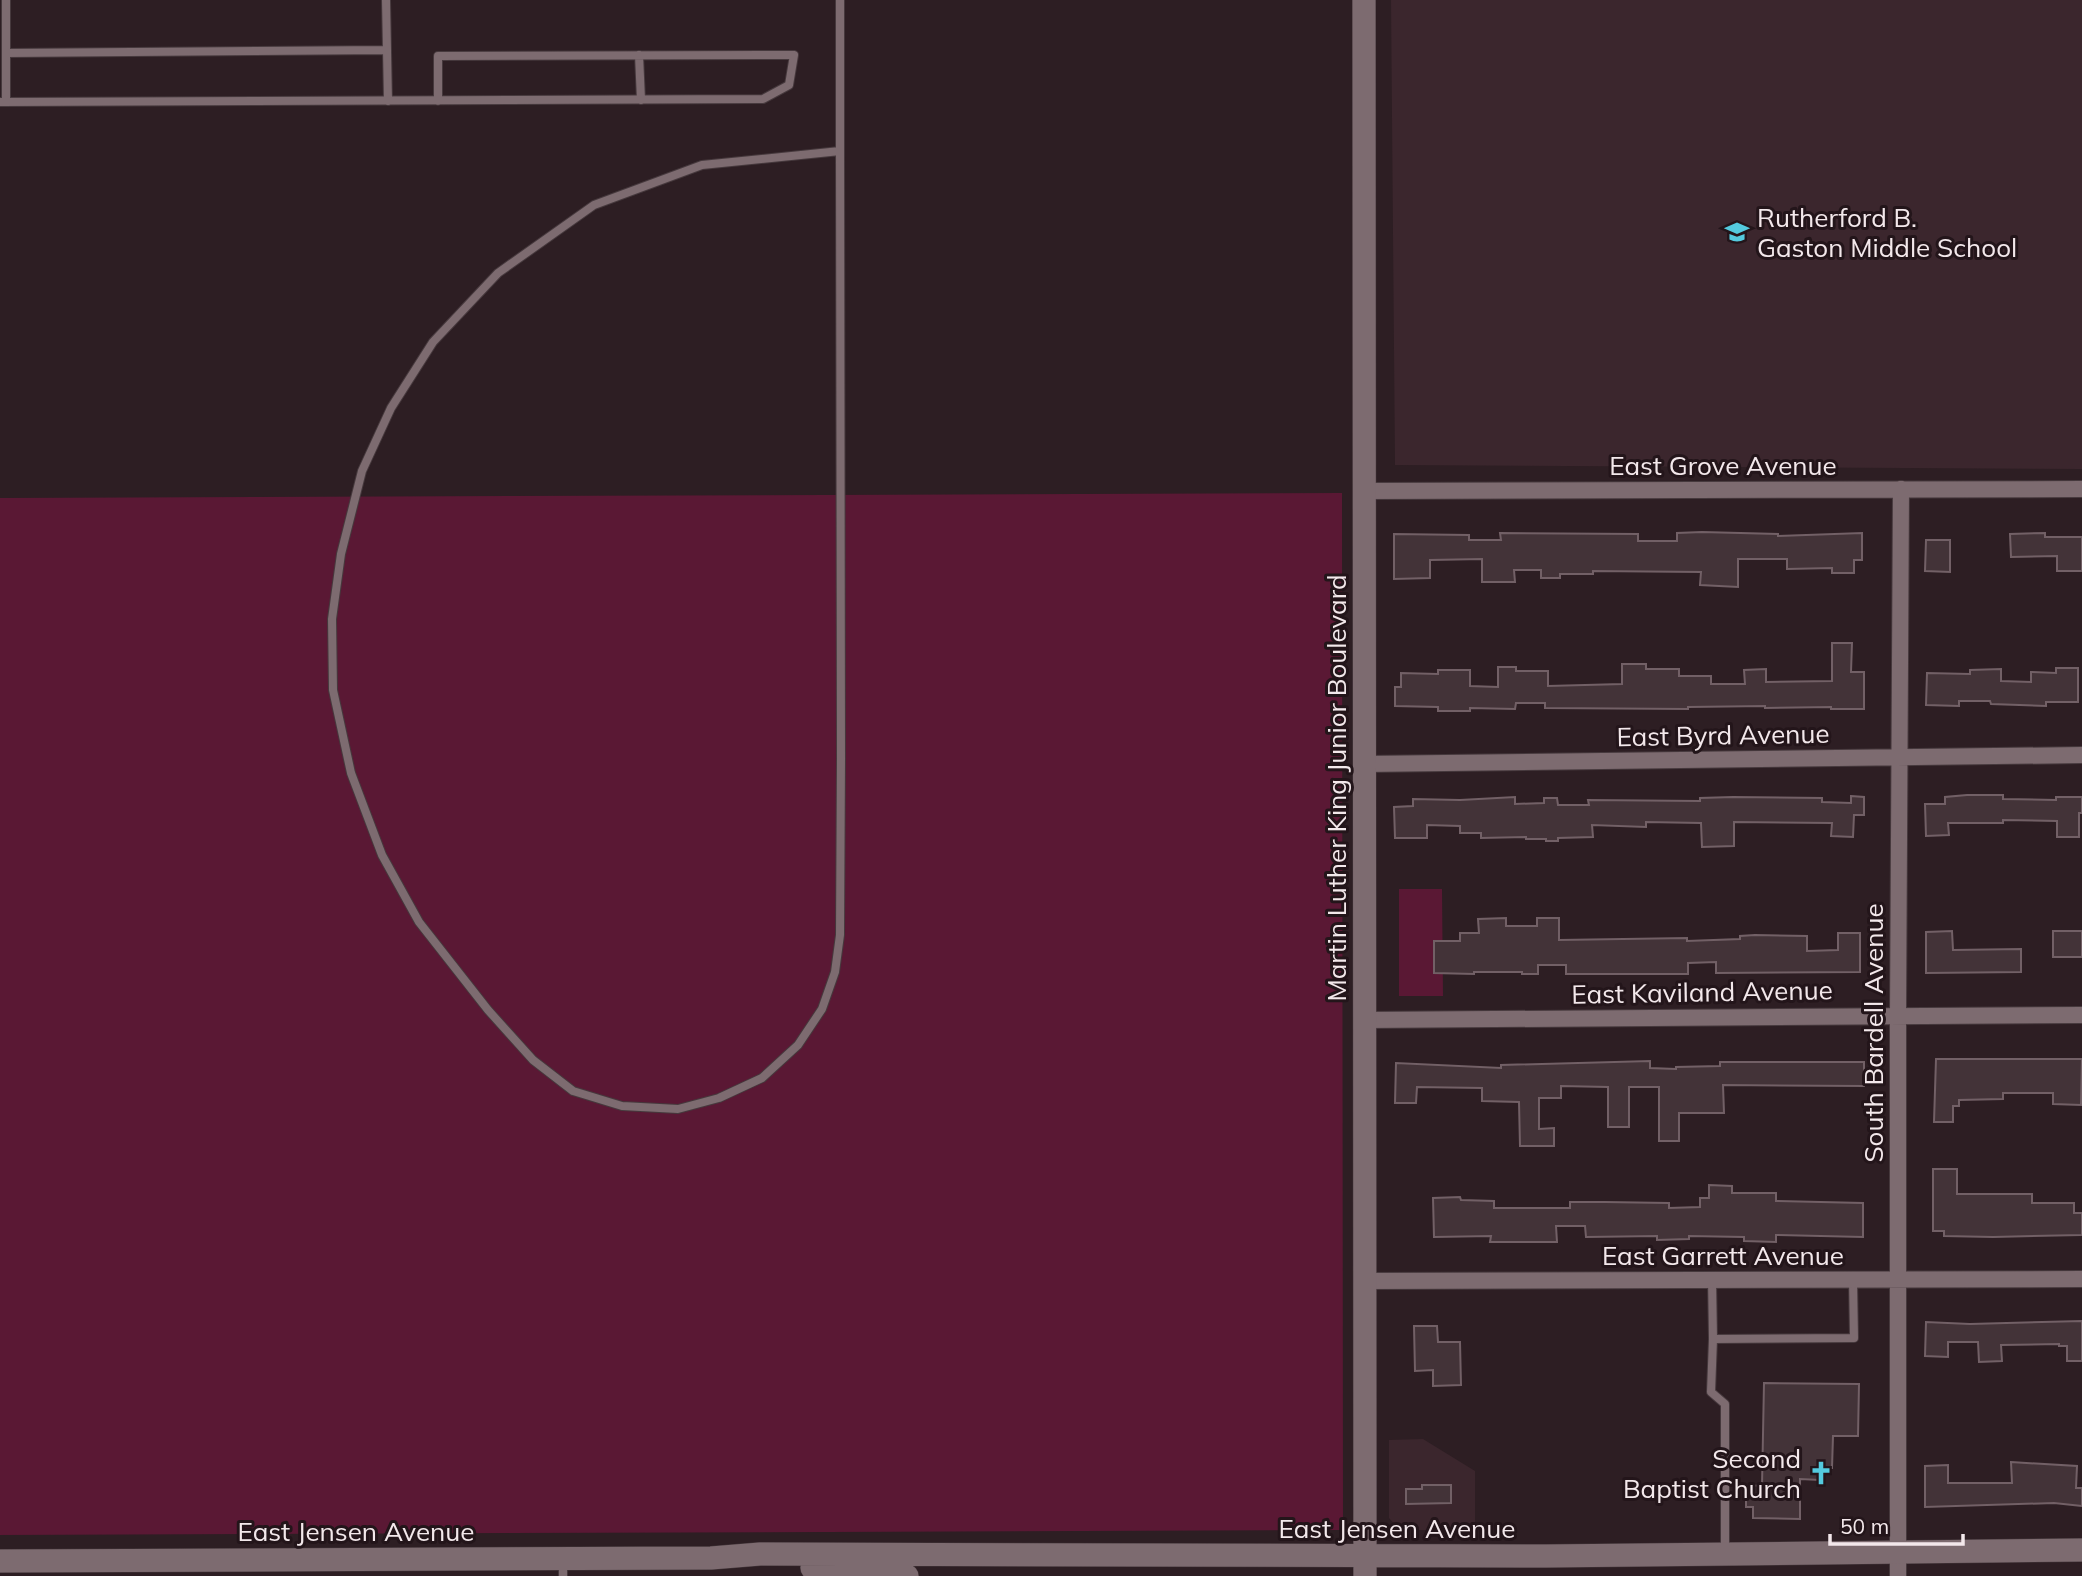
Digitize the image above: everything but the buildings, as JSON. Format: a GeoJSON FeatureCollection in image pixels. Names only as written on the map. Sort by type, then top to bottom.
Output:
{"type":"FeatureCollection","features":[{"type":"Feature","properties":{"kind":"street","name":"Martin Luther King Junior Boulevard"},"geometry":{"type":"LineString","coordinates":[[1364,0],[1364,1566]]}},
{"type":"Feature","properties":{"kind":"street","name":"South Bardell Avenue"},"geometry":{"type":"LineString","coordinates":[[1898,1576],[1901,489]]}},
{"type":"Feature","properties":{"kind":"street","name":"East Grove Avenue"},"geometry":{"type":"LineString","coordinates":[[1364,491],[2082,489]]}},
{"type":"Feature","properties":{"kind":"street","name":"East Byrd Avenue"},"geometry":{"type":"LineString","coordinates":[[1364,764],[2082,755]]}},
{"type":"Feature","properties":{"kind":"street","name":"East Kaviland Avenue"},"geometry":{"type":"LineString","coordinates":[[1364,1020],[2082,1015]]}},
{"type":"Feature","properties":{"kind":"street","name":"East Garrett Avenue"},"geometry":{"type":"LineString","coordinates":[[1364,1281],[2082,1279]]}},
{"type":"Feature","properties":{"kind":"street","name":"East Jensen Avenue"},"geometry":{"type":"LineString","coordinates":[[0,1561],[563,1567],[760,1554],[1364,1566],[1724,1555],[2082,1550]]}},
{"type":"Feature","properties":{"kind":"street","name":"East Jensen Avenue"},"geometry":{"type":"LineString","coordinates":[[712,1558],[770,1566],[908,1576]]}},
{"type":"Feature","properties":{"kind":"lane"},"geometry":{"type":"LineString","coordinates":[[6,0],[3,102],[438,101],[763,99],[789,85],[794,55],[438,56],[438,101]]}},
{"type":"Feature","properties":{"kind":"lane"},"geometry":{"type":"LineString","coordinates":[[386,0],[388,101]]}},
{"type":"Feature","properties":{"kind":"lane"},"geometry":{"type":"LineString","coordinates":[[839,0],[840,151],[840,935],[835,972],[822,1009],[798,1045],[762,1078],[719,1098],[678,1109],[622,1106],[573,1091],[533,1060],[488,1010],[419,922],[382,855],[351,773],[333,691],[332,619],[341,554],[362,471],[391,408],[433,342],[498,273],[594,205],[702,165],[840,151]]}},
{"type":"Feature","properties":{"kind":"lane"},"geometry":{"type":"LineString","coordinates":[[6,53],[387,50]]}},
{"type":"Feature","properties":{"kind":"lane"},"geometry":{"type":"LineString","coordinates":[[639,55],[640,100]]}},
{"type":"Feature","properties":{"kind":"lane"},"geometry":{"type":"LineString","coordinates":[[1712,1279],[1711,1392],[1725,1404],[1724,1555]]}},
{"type":"Feature","properties":{"kind":"lane"},"geometry":{"type":"LineString","coordinates":[[1713,1339],[1854,1338],[1853,1279]]}},
{"type":"Feature","properties":{"kind":"shaded area","name":"Rutherford B. Gaston Middle School"},"geometry":{"type":"Polygon","coordinates":[[[1391,0],[2082,0],[2082,469],[1395,465],[1391,0]]]}},
{"type":"Feature","properties":{"kind":"shaded area"},"geometry":{"type":"Polygon","coordinates":[[[1342,493],[1343,1530],[0,1535],[0,498],[1342,493]]]}},
{"type":"Feature","properties":{"kind":"shaded area"},"geometry":{"type":"Polygon","coordinates":[[[1399,889],[1442,889],[1443,996],[1399,996],[1399,889]]]}},
{"type":"Feature","properties":{"kind":"shaded area"},"geometry":{"type":"Polygon","coordinates":[[[1423,1439],[1475,1471],[1475,1530],[1406,1530],[1395,1525],[1389,1518],[1389,1440],[1423,1439]]]}},
{"type":"Feature","properties":{"kind":"place","name":"Rutherford B. Gaston Middle School"},"geometry":{"type":"Point","coordinates":[1737,232]}},
{"type":"Feature","properties":{"kind":"place","name":"Second Baptist Church"},"geometry":{"type":"Point","coordinates":[1821,1473]}}]}
